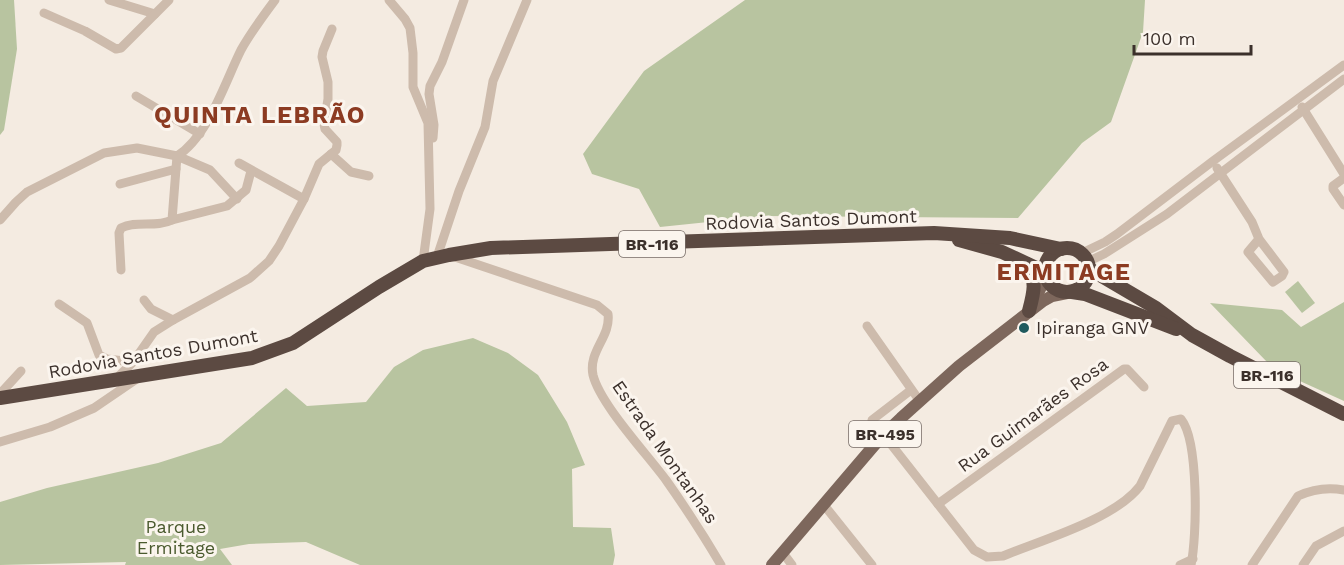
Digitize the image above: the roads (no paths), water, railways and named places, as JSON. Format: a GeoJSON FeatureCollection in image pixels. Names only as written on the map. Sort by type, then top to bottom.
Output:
{"type":"FeatureCollection","features":[{"type":"Feature","properties":{"kind":"highway","name":"Rodovia Santos Dumont"},"geometry":{"type":"LineString","coordinates":[[0,396],[252,358],[293,343],[379,287],[436,258],[491,248],[934,234]]}},
{"type":"Feature","properties":{"kind":"highway","name":"BR-116"},"geometry":{"type":"LineString","coordinates":[[934,234],[1010,238],[1061,249],[1068,248],[1192,335]]}},
{"type":"Feature","properties":{"kind":"highway","name":"BR-116"},"geometry":{"type":"LineString","coordinates":[[934,234],[1002,252],[1046,274],[1056,289],[1084,294],[1192,335],[1344,414]]}},
{"type":"Feature","properties":{"kind":"highway"},"geometry":{"type":"LineString","coordinates":[[1046,274],[1046,266],[1053,253],[1061,249]]}},
{"type":"Feature","properties":{"kind":"highway"},"geometry":{"type":"LineString","coordinates":[[1072,292],[1084,281],[1086,261]]}},
{"type":"Feature","properties":{"kind":"highway"},"geometry":{"type":"LineString","coordinates":[[1027,264],[1035,279],[1029,311]]}},
{"type":"Feature","properties":{"kind":"main road","name":"BR-495"},"geometry":{"type":"LineString","coordinates":[[1029,311],[1046,274]]}},
{"type":"Feature","properties":{"kind":"main road","name":"BR-495"},"geometry":{"type":"LineString","coordinates":[[772,565],[883,435],[919,400],[1029,311],[1052,296],[1072,292]]}},
{"type":"Feature","properties":{"kind":"street"},"geometry":{"type":"LineString","coordinates":[[109,0],[155,14]]}},
{"type":"Feature","properties":{"kind":"street"},"geometry":{"type":"LineString","coordinates":[[44,13],[85,31],[116,49],[121,48],[169,0]]}},
{"type":"Feature","properties":{"kind":"street"},"geometry":{"type":"LineString","coordinates":[[389,0],[405,19],[412,35],[413,87],[428,123],[430,209],[436,258]]}},
{"type":"Feature","properties":{"kind":"street"},"geometry":{"type":"LineString","coordinates":[[429,158],[434,125],[429,86],[442,62],[464,0]]}},
{"type":"Feature","properties":{"kind":"street"},"geometry":{"type":"LineString","coordinates":[[436,258],[459,191],[485,127],[493,81],[527,0]]}},
{"type":"Feature","properties":{"kind":"street"},"geometry":{"type":"LineString","coordinates":[[177,156],[188,150],[200,134],[242,50],[270,1]]}},
{"type":"Feature","properties":{"kind":"street"},"geometry":{"type":"LineString","coordinates":[[115,380],[133,362],[154,332],[261,270],[279,246],[304,199],[319,164],[337,146],[337,142],[325,129],[324,124],[328,82],[322,57],[332,29]]}},
{"type":"Feature","properties":{"kind":"street"},"geometry":{"type":"LineString","coordinates":[[1086,261],[1213,161],[1344,65]]}},
{"type":"Feature","properties":{"kind":"street"},"geometry":{"type":"LineString","coordinates":[[1086,261],[1104,254],[1167,213],[1344,79]]}},
{"type":"Feature","properties":{"kind":"street"},"geometry":{"type":"LineString","coordinates":[[136,96],[200,134]]}},
{"type":"Feature","properties":{"kind":"street"},"geometry":{"type":"LineString","coordinates":[[1297,100],[1344,176],[1332,189],[1344,205]]}},
{"type":"Feature","properties":{"kind":"street"},"geometry":{"type":"LineString","coordinates":[[0,219],[27,192],[104,153],[137,148],[177,156],[210,170],[237,199]]}},
{"type":"Feature","properties":{"kind":"street"},"geometry":{"type":"LineString","coordinates":[[331,154],[351,172],[369,176]]}},
{"type":"Feature","properties":{"kind":"street"},"geometry":{"type":"LineString","coordinates":[[172,220],[177,156]]}},
{"type":"Feature","properties":{"kind":"street"},"geometry":{"type":"LineString","coordinates":[[1213,161],[1252,222],[1259,239]]}},
{"type":"Feature","properties":{"kind":"street"},"geometry":{"type":"LineString","coordinates":[[238,163],[304,199]]}},
{"type":"Feature","properties":{"kind":"street"},"geometry":{"type":"LineString","coordinates":[[120,184],[176,169]]}},
{"type":"Feature","properties":{"kind":"street"},"geometry":{"type":"LineString","coordinates":[[121,270],[119,233],[121,228],[129,225],[162,224],[227,206],[246,190],[251,171]]}},
{"type":"Feature","properties":{"kind":"street","name":"Estrada Montanhas"},"geometry":{"type":"LineString","coordinates":[[436,258],[597,305],[608,314],[608,330],[599,343],[592,363],[595,381],[606,402],[666,481],[721,565]]}},
{"type":"Feature","properties":{"kind":"street"},"geometry":{"type":"LineString","coordinates":[[144,300],[154,311],[172,320]]}},
{"type":"Feature","properties":{"kind":"street"},"geometry":{"type":"LineString","coordinates":[[59,304],[87,324],[99,355],[107,359],[133,362]]}},
{"type":"Feature","properties":{"kind":"street"},"geometry":{"type":"LineString","coordinates":[[867,326],[919,400]]}},
{"type":"Feature","properties":{"kind":"street","name":"Rua Guimarães Rosa"},"geometry":{"type":"LineString","coordinates":[[938,504],[1124,369],[1127,369],[1144,387]]}},
{"type":"Feature","properties":{"kind":"street"},"geometry":{"type":"LineString","coordinates":[[0,396],[21,371]]}},
{"type":"Feature","properties":{"kind":"street"},"geometry":{"type":"LineString","coordinates":[[0,442],[50,427],[94,408],[143,374]]}},
{"type":"Feature","properties":{"kind":"street"},"geometry":{"type":"LineString","coordinates":[[910,390],[872,419],[974,550],[987,557],[1003,556],[1104,515],[1127,500],[1140,486],[1172,421],[1181,419],[1186,425],[1191,449],[1195,504],[1192,562],[1180,565]]}},
{"type":"Feature","properties":{"kind":"street"},"geometry":{"type":"LineString","coordinates":[[1252,565],[1298,496],[1319,489],[1344,490]]}},
{"type":"Feature","properties":{"kind":"street"},"geometry":{"type":"LineString","coordinates":[[824,505],[872,565]]}},
{"type":"Feature","properties":{"kind":"street"},"geometry":{"type":"LineString","coordinates":[[1303,565],[1316,546],[1344,531]]}},
{"type":"Feature","properties":{"kind":"street"},"geometry":{"type":"LineString","coordinates":[[783,552],[792,565]]}},
{"type":"Feature","properties":{"kind":"place","name":"Ipiranga GNV"},"geometry":{"type":"Point","coordinates":[1024,328]}},
{"type":"Feature","properties":{"kind":"district","name":"QUINTA LEBRÃO"},"geometry":{"type":"Point","coordinates":[260,115]}},
{"type":"Feature","properties":{"kind":"district","name":"ERMITAGE"},"geometry":{"type":"Point","coordinates":[1064,272]}},
{"type":"Feature","properties":{"kind":"park label","name":"Parque Ermitage"},"geometry":{"type":"Point","coordinates":[176,537]}}]}
